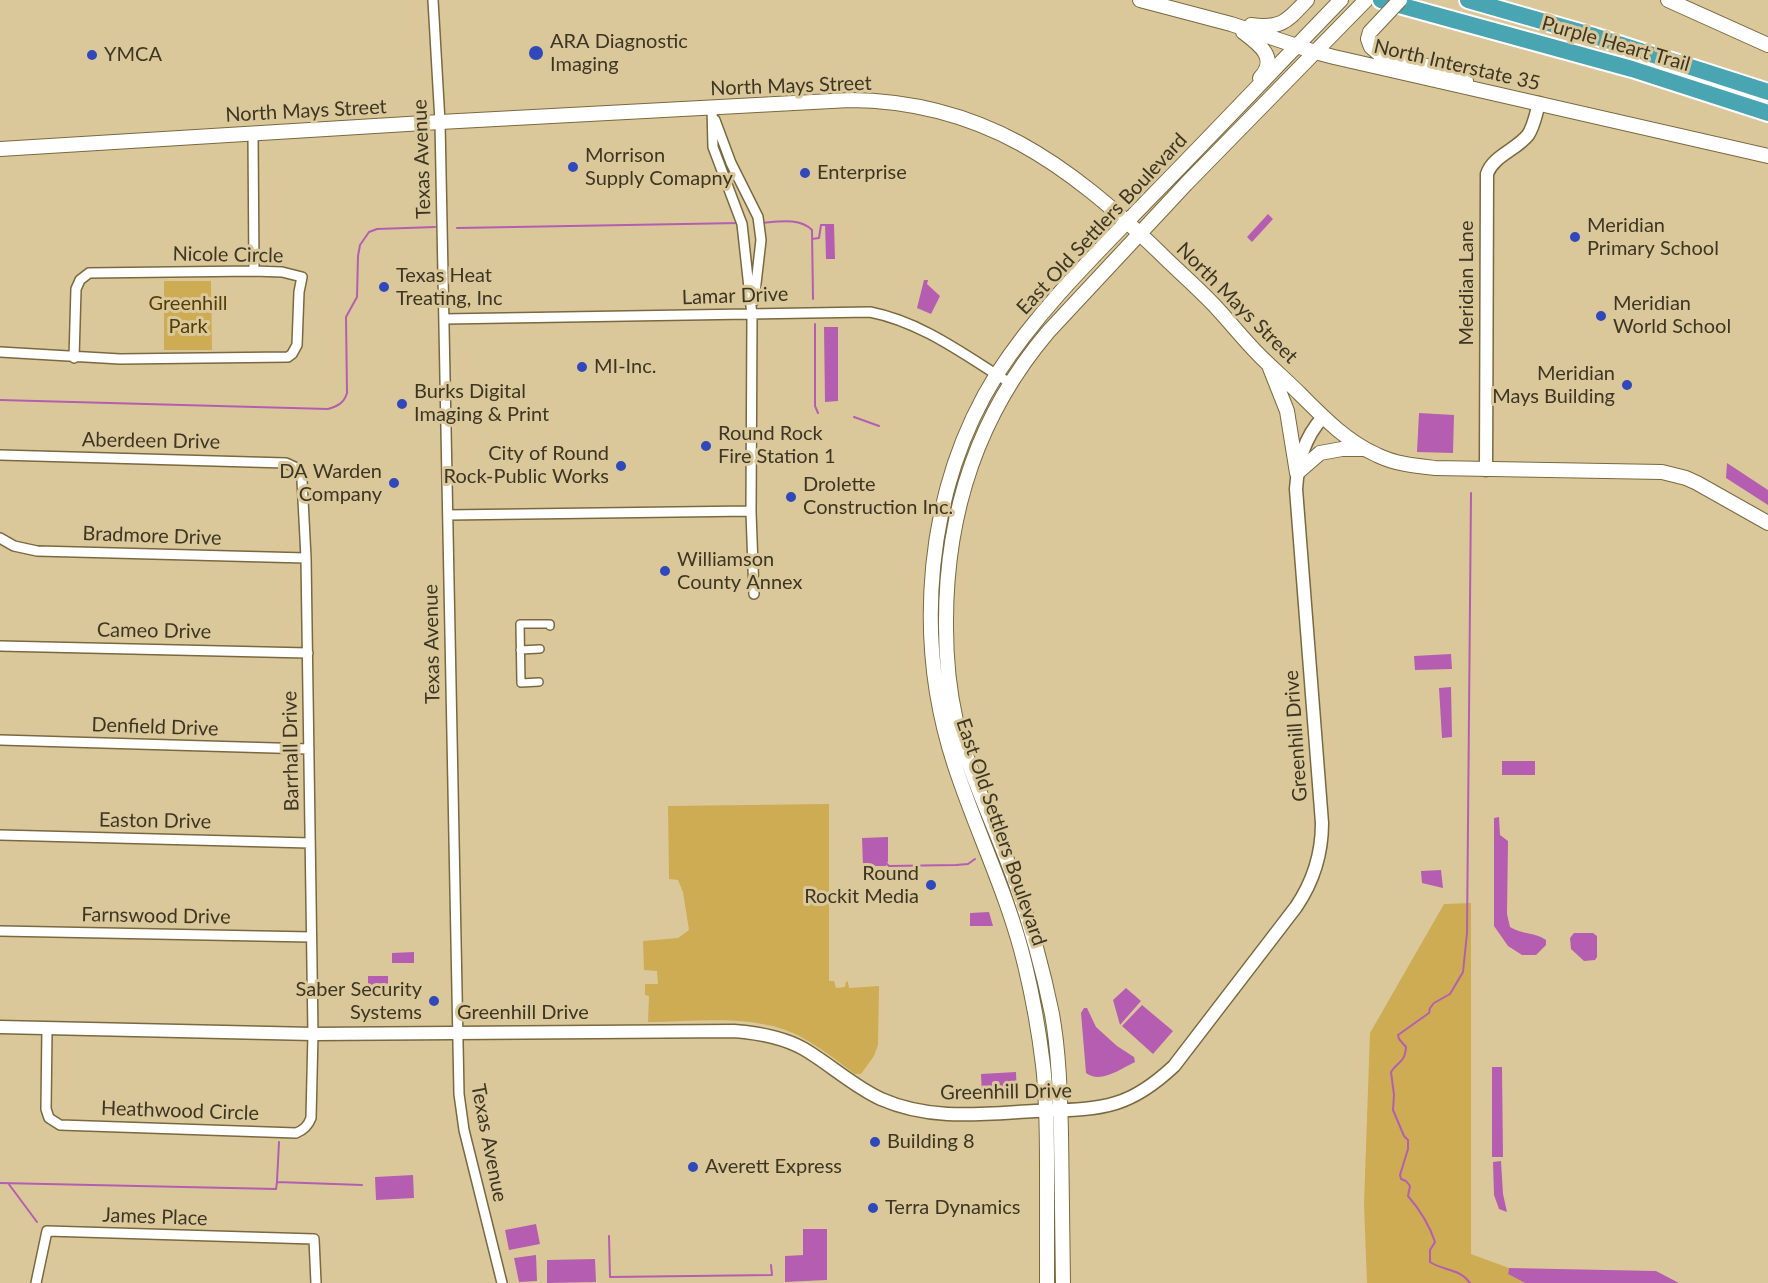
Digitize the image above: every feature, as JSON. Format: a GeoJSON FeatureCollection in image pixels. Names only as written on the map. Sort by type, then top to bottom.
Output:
{"type":"FeatureCollection","features":[{"type":"Feature","properties":{"kind":"highway","name":"Purple Heart Trail"},"geometry":{"type":"LineString","coordinates":[[1381,0],[1632,69],[1768,113]]}},
{"type":"Feature","properties":{"kind":"highway","name":"Purple Heart Trail"},"geometry":{"type":"LineString","coordinates":[[1468,0],[1594,36],[1768,91]]}},
{"type":"Feature","properties":{"kind":"main road","name":"North Interstate 35"},"geometry":{"type":"LineString","coordinates":[[1140,0],[1231,24],[1315,52],[1499,94],[1542,109],[1768,156]]}},
{"type":"Feature","properties":{"kind":"main road"},"geometry":{"type":"LineString","coordinates":[[1231,24],[1276,26],[1295,13],[1307,0]]}},
{"type":"Feature","properties":{"kind":"main road","name":"East Old Settlers Boulevard"},"geometry":{"type":"LineString","coordinates":[[1063,1283],[1053,1111],[1025,965],[1002,892],[953,762],[936,695],[930,627],[933,558],[939,525],[953,468],[973,420],[997,375],[1040,316],[1341,0]]}},
{"type":"Feature","properties":{"kind":"main road","name":"East Old Settlers Boulevard"},"geometry":{"type":"LineString","coordinates":[[1047,1283],[1053,1111],[1058,1063],[1043,974],[1016,885],[956,720],[946,647],[946,593],[951,541],[958,508],[980,442],[1010,383],[1028,356],[1139,233],[1366,0]]}},
{"type":"Feature","properties":{"kind":"main road"},"geometry":{"type":"LineString","coordinates":[[1400,0],[1370,32],[1368,39],[1371,47],[1378,52],[1442,70],[1499,94]]}},
{"type":"Feature","properties":{"kind":"main road"},"geometry":{"type":"LineString","coordinates":[[1668,0],[1768,45]]}},
{"type":"Feature","properties":{"kind":"main road"},"geometry":{"type":"LineString","coordinates":[[1231,24],[1258,43],[1267,56],[1268,64],[1265,73],[1236,109]]}},
{"type":"Feature","properties":{"kind":"main road","name":"North Mays Street"},"geometry":{"type":"LineString","coordinates":[[0,149],[440,122],[866,100],[905,104],[938,111],[1002,135],[1039,154],[1085,185],[1128,222],[1213,303],[1323,417],[1346,437],[1378,456],[1412,466],[1435,468],[1649,471],[1674,474],[1698,483],[1768,523]]}},
{"type":"Feature","properties":{"kind":"main road"},"geometry":{"type":"LineString","coordinates":[[1269,363],[1287,411],[1297,473]]}},
{"type":"Feature","properties":{"kind":"main road"},"geometry":{"type":"LineString","coordinates":[[1297,473],[1320,453],[1342,448],[1367,450]]}},
{"type":"Feature","properties":{"kind":"street","name":"Texas Avenue"},"geometry":{"type":"LineString","coordinates":[[433,0],[440,122],[459,1094],[464,1130],[502,1283]]}},
{"type":"Feature","properties":{"kind":"street"},"geometry":{"type":"LineString","coordinates":[[712,108],[713,147],[742,224],[752,315],[754,594]]}},
{"type":"Feature","properties":{"kind":"street"},"geometry":{"type":"LineString","coordinates":[[712,108],[725,150],[758,217],[761,240],[752,315]]}},
{"type":"Feature","properties":{"kind":"street","name":"Meridian Lane"},"geometry":{"type":"LineString","coordinates":[[1486,470],[1487,174],[1490,166],[1528,135],[1542,109]]}},
{"type":"Feature","properties":{"kind":"street"},"geometry":{"type":"LineString","coordinates":[[253,134],[254,271]]}},
{"type":"Feature","properties":{"kind":"street","name":"Nicole Circle"},"geometry":{"type":"LineString","coordinates":[[0,352],[74,358],[120,360],[288,357],[296,350],[297,345],[299,292],[302,277],[282,272],[254,271],[95,272],[84,276],[76,289],[74,358]]}},
{"type":"Feature","properties":{"kind":"street","name":"Lamar Drive"},"geometry":{"type":"LineString","coordinates":[[444,319],[870,312],[902,320],[917,327],[1010,383]]}},
{"type":"Feature","properties":{"kind":"street","name":"Greenhill Drive"},"geometry":{"type":"LineString","coordinates":[[0,1028],[313,1034],[715,1031],[755,1033],[781,1038],[804,1049],[865,1091],[887,1101],[912,1110],[950,1116],[1091,1109],[1118,1102],[1142,1091],[1174,1066],[1304,896],[1315,870],[1321,844],[1322,823],[1297,500],[1297,473],[1305,442],[1323,417]]}},
{"type":"Feature","properties":{"kind":"street"},"geometry":{"type":"LineString","coordinates":[[1471,469],[1486,452],[1492,464],[1500,470]]}},
{"type":"Feature","properties":{"kind":"street","name":"Aberdeen Drive"},"geometry":{"type":"LineString","coordinates":[[0,455],[286,463],[299,469]]}},
{"type":"Feature","properties":{"kind":"street","name":"Barrhall Drive"},"geometry":{"type":"LineString","coordinates":[[299,469],[302,480],[306,558],[313,1034]]}},
{"type":"Feature","properties":{"kind":"street"},"geometry":{"type":"LineString","coordinates":[[448,515],[752,511]]}},
{"type":"Feature","properties":{"kind":"street","name":"Bradmore Drive"},"geometry":{"type":"LineString","coordinates":[[0,538],[15,546],[37,551],[306,558]]}},
{"type":"Feature","properties":{"kind":"street"},"geometry":{"type":"LineString","coordinates":[[539,682],[520,683],[520,624],[550,624],[550,626]]}},
{"type":"Feature","properties":{"kind":"street","name":"Cameo Drive"},"geometry":{"type":"LineString","coordinates":[[0,646],[308,653]]}},
{"type":"Feature","properties":{"kind":"street"},"geometry":{"type":"LineString","coordinates":[[520,650],[540,649]]}},
{"type":"Feature","properties":{"kind":"street","name":"Denfield Drive"},"geometry":{"type":"LineString","coordinates":[[0,740],[309,749]]}},
{"type":"Feature","properties":{"kind":"street","name":"Easton Drive"},"geometry":{"type":"LineString","coordinates":[[0,835],[310,843]]}},
{"type":"Feature","properties":{"kind":"street","name":"Farnswood Drive"},"geometry":{"type":"LineString","coordinates":[[0,931],[311,937]]}},
{"type":"Feature","properties":{"kind":"street","name":"Heathwood Circle"},"geometry":{"type":"LineString","coordinates":[[47,1029],[46,1109],[49,1118],[60,1125],[296,1133],[305,1128],[311,1118],[313,1034]]}},
{"type":"Feature","properties":{"kind":"street","name":"James Place"},"geometry":{"type":"LineString","coordinates":[[36,1283],[47,1232],[314,1239],[316,1283]]}},
{"type":"Feature","properties":{"kind":"green space","name":"Greenhill Park"},"geometry":{"type":"Polygon","coordinates":[[[164,281],[211,281],[212,350],[164,350],[164,281]]]}},
{"type":"Feature","properties":{"kind":"green space"},"geometry":{"type":"Polygon","coordinates":[[[829,804],[829,981],[834,981],[836,988],[845,987],[846,981],[849,988],[879,986],[878,1045],[874,1056],[861,1074],[855,1074],[801,1037],[776,1027],[722,1020],[648,1022],[649,996],[645,995],[645,984],[658,984],[657,971],[644,970],[643,941],[678,938],[689,930],[683,892],[678,880],[669,879],[668,806],[829,804]]]}},
{"type":"Feature","properties":{"kind":"green space"},"geometry":{"type":"Polygon","coordinates":[[[1471,903],[1471,1254],[1509,1268],[1508,1274],[1525,1283],[1367,1283],[1364,1204],[1370,1033],[1444,904],[1471,903]]]}},
{"type":"Feature","properties":{"kind":"shaded area"},"geometry":{"type":"Polygon","coordinates":[[[1268,214],[1273,219],[1252,242],[1247,237],[1268,214]]]}},
{"type":"Feature","properties":{"kind":"shaded area"},"geometry":{"type":"Polygon","coordinates":[[[825,224],[834,224],[835,259],[826,259],[825,224]]]}},
{"type":"Feature","properties":{"kind":"shaded area"},"geometry":{"type":"Polygon","coordinates":[[[924,280],[928,280],[927,284],[940,296],[931,314],[917,308],[924,280]]]}},
{"type":"Feature","properties":{"kind":"shaded area"},"geometry":{"type":"Polygon","coordinates":[[[824,327],[838,327],[838,401],[825,402],[824,327]]]}},
{"type":"Feature","properties":{"kind":"shaded area"},"geometry":{"type":"Polygon","coordinates":[[[1419,413],[1454,415],[1453,453],[1417,452],[1419,413]]]}},
{"type":"Feature","properties":{"kind":"shaded area"},"geometry":{"type":"Polygon","coordinates":[[[1727,463],[1768,490],[1768,505],[1726,478],[1727,463]]]}},
{"type":"Feature","properties":{"kind":"shaded area"},"geometry":{"type":"Polygon","coordinates":[[[1451,654],[1452,669],[1415,670],[1414,656],[1451,654]]]}},
{"type":"Feature","properties":{"kind":"shaded area"},"geometry":{"type":"Polygon","coordinates":[[[1451,687],[1452,737],[1442,738],[1439,688],[1451,687]]]}},
{"type":"Feature","properties":{"kind":"shaded area"},"geometry":{"type":"Polygon","coordinates":[[[1502,761],[1535,761],[1535,775],[1502,775],[1502,761]]]}},
{"type":"Feature","properties":{"kind":"shaded area"},"geometry":{"type":"Polygon","coordinates":[[[1499,817],[1500,835],[1508,841],[1507,914],[1510,927],[1546,940],[1546,945],[1536,955],[1522,955],[1508,946],[1494,926],[1494,818],[1499,817]]]}},
{"type":"Feature","properties":{"kind":"shaded area"},"geometry":{"type":"Polygon","coordinates":[[[888,837],[886,866],[863,866],[862,838],[888,837]]]}},
{"type":"Feature","properties":{"kind":"shaded area"},"geometry":{"type":"Polygon","coordinates":[[[1441,870],[1443,888],[1422,883],[1421,871],[1441,870]]]}},
{"type":"Feature","properties":{"kind":"shaded area"},"geometry":{"type":"Polygon","coordinates":[[[989,912],[993,926],[970,926],[970,913],[989,912]]]}},
{"type":"Feature","properties":{"kind":"shaded area"},"geometry":{"type":"Polygon","coordinates":[[[1574,933],[1593,933],[1597,936],[1595,960],[1584,961],[1571,949],[1570,938],[1574,933]]]}},
{"type":"Feature","properties":{"kind":"shaded area"},"geometry":{"type":"Polygon","coordinates":[[[414,952],[414,963],[392,963],[392,953],[414,952]]]}},
{"type":"Feature","properties":{"kind":"shaded area"},"geometry":{"type":"Polygon","coordinates":[[[368,976],[388,976],[388,988],[368,989],[368,976]]]}},
{"type":"Feature","properties":{"kind":"shaded area"},"geometry":{"type":"Polygon","coordinates":[[[1126,988],[1141,1001],[1120,1025],[1113,1000],[1126,988]]]}},
{"type":"Feature","properties":{"kind":"shaded area"},"geometry":{"type":"Polygon","coordinates":[[[1142,1005],[1173,1031],[1153,1054],[1122,1026],[1142,1005]]]}},
{"type":"Feature","properties":{"kind":"shaded area"},"geometry":{"type":"Polygon","coordinates":[[[1084,1008],[1087,1008],[1096,1027],[1117,1046],[1134,1057],[1135,1062],[1104,1076],[1092,1076],[1086,1073],[1081,1013],[1084,1008]]]}},
{"type":"Feature","properties":{"kind":"shaded area"},"geometry":{"type":"Polygon","coordinates":[[[1492,1067],[1502,1067],[1503,1157],[1492,1157],[1492,1067]]]}},
{"type":"Feature","properties":{"kind":"shaded area"},"geometry":{"type":"Polygon","coordinates":[[[1016,1072],[1017,1094],[982,1096],[981,1074],[1016,1072]]]}},
{"type":"Feature","properties":{"kind":"shaded area"},"geometry":{"type":"Polygon","coordinates":[[[1501,1161],[1503,1194],[1507,1212],[1499,1209],[1494,1195],[1493,1162],[1501,1161]]]}},
{"type":"Feature","properties":{"kind":"shaded area"},"geometry":{"type":"Polygon","coordinates":[[[413,1175],[414,1198],[376,1200],[375,1177],[413,1175]]]}},
{"type":"Feature","properties":{"kind":"shaded area"},"geometry":{"type":"Polygon","coordinates":[[[536,1224],[540,1244],[509,1250],[505,1230],[536,1224]]]}},
{"type":"Feature","properties":{"kind":"shaded area"},"geometry":{"type":"Polygon","coordinates":[[[803,1229],[827,1229],[827,1280],[785,1282],[785,1256],[803,1255],[803,1229]]]}},
{"type":"Feature","properties":{"kind":"shaded area"},"geometry":{"type":"Polygon","coordinates":[[[536,1255],[537,1281],[519,1282],[514,1258],[536,1255]]]}},
{"type":"Feature","properties":{"kind":"shaded area"},"geometry":{"type":"Polygon","coordinates":[[[595,1259],[596,1282],[547,1283],[547,1260],[595,1259]]]}},
{"type":"Feature","properties":{"kind":"shaded area"},"geometry":{"type":"Polygon","coordinates":[[[1509,1268],[1656,1271],[1679,1283],[1525,1283],[1508,1274],[1509,1268]]]}},
{"type":"Feature","properties":{"kind":"waterway"},"geometry":{"type":"LineString","coordinates":[[760,223],[794,222],[801,223],[812,230],[813,299]]}},
{"type":"Feature","properties":{"kind":"waterway"},"geometry":{"type":"LineString","coordinates":[[457,228],[740,223]]}},
{"type":"Feature","properties":{"kind":"waterway"},"geometry":{"type":"LineString","coordinates":[[812,239],[819,238],[821,225],[827,225]]}},
{"type":"Feature","properties":{"kind":"waterway"},"geometry":{"type":"LineString","coordinates":[[0,400],[328,409],[335,407],[342,402],[347,393],[346,317],[357,297],[360,245],[369,232],[377,229],[435,227]]}},
{"type":"Feature","properties":{"kind":"waterway"},"geometry":{"type":"LineString","coordinates":[[815,324],[815,406],[818,413]]}},
{"type":"Feature","properties":{"kind":"waterway"},"geometry":{"type":"LineString","coordinates":[[854,417],[879,426]]}},
{"type":"Feature","properties":{"kind":"waterway"},"geometry":{"type":"LineString","coordinates":[[1470,1283],[1456,1272],[1430,1262],[1430,1250],[1435,1242],[1424,1218],[1408,1196],[1410,1186],[1401,1179],[1400,1175],[1408,1149],[1408,1140],[1393,1110],[1391,1072],[1403,1059],[1406,1047],[1398,1035],[1429,1013],[1434,1003],[1450,994],[1463,972],[1467,933],[1471,493]]}},
{"type":"Feature","properties":{"kind":"waterway"},"geometry":{"type":"LineString","coordinates":[[886,863],[889,866],[956,865],[968,864],[975,859]]}},
{"type":"Feature","properties":{"kind":"waterway"},"geometry":{"type":"LineString","coordinates":[[277,1181],[279,1142]]}},
{"type":"Feature","properties":{"kind":"waterway"},"geometry":{"type":"LineString","coordinates":[[0,1183],[276,1189],[277,1182],[362,1185]]}},
{"type":"Feature","properties":{"kind":"waterway"},"geometry":{"type":"LineString","coordinates":[[8,1183],[37,1222]]}},
{"type":"Feature","properties":{"kind":"waterway"},"geometry":{"type":"LineString","coordinates":[[609,1236],[610,1277],[772,1275],[771,1265]]}},
{"type":"Feature","properties":{"kind":"place","name":"ARA Diagnostic Imaging"},"geometry":{"type":"Point","coordinates":[536,53]}},
{"type":"Feature","properties":{"kind":"place","name":"YMCA"},"geometry":{"type":"Point","coordinates":[92,55]}},
{"type":"Feature","properties":{"kind":"place","name":"Morrison Supply Comapny"},"geometry":{"type":"Point","coordinates":[573,167]}},
{"type":"Feature","properties":{"kind":"place","name":"Enterprise"},"geometry":{"type":"Point","coordinates":[805,173]}},
{"type":"Feature","properties":{"kind":"place","name":"Meridian Primary School"},"geometry":{"type":"Point","coordinates":[1575,237]}},
{"type":"Feature","properties":{"kind":"place","name":"Texas Heat Treating, Inc"},"geometry":{"type":"Point","coordinates":[384,287]}},
{"type":"Feature","properties":{"kind":"place","name":"Meridian World School"},"geometry":{"type":"Point","coordinates":[1601,316]}},
{"type":"Feature","properties":{"kind":"place","name":"MI-Inc."},"geometry":{"type":"Point","coordinates":[582,367]}},
{"type":"Feature","properties":{"kind":"place","name":"Meridian Mays Building"},"geometry":{"type":"Point","coordinates":[1627,385]}},
{"type":"Feature","properties":{"kind":"place","name":"Burks Digital Imaging & Print"},"geometry":{"type":"Point","coordinates":[402,404]}},
{"type":"Feature","properties":{"kind":"place","name":"Round Rock Fire Station 1"},"geometry":{"type":"Point","coordinates":[706,446]}},
{"type":"Feature","properties":{"kind":"place","name":"City of Round Rock-Public Works"},"geometry":{"type":"Point","coordinates":[621,466]}},
{"type":"Feature","properties":{"kind":"place","name":"DA Warden Company"},"geometry":{"type":"Point","coordinates":[394,483]}},
{"type":"Feature","properties":{"kind":"place","name":"Drolette Construction Inc."},"geometry":{"type":"Point","coordinates":[791,497]}},
{"type":"Feature","properties":{"kind":"place","name":"Williamson County Annex"},"geometry":{"type":"Point","coordinates":[665,571]}},
{"type":"Feature","properties":{"kind":"place","name":"Round Rockit Media"},"geometry":{"type":"Point","coordinates":[931,885]}},
{"type":"Feature","properties":{"kind":"place","name":"Saber Security Systems"},"geometry":{"type":"Point","coordinates":[434,1001]}},
{"type":"Feature","properties":{"kind":"place","name":"Building 8"},"geometry":{"type":"Point","coordinates":[875,1142]}},
{"type":"Feature","properties":{"kind":"place","name":"Averett Express"},"geometry":{"type":"Point","coordinates":[693,1167]}},
{"type":"Feature","properties":{"kind":"place","name":"Terra Dynamics"},"geometry":{"type":"Point","coordinates":[873,1208]}}]}
